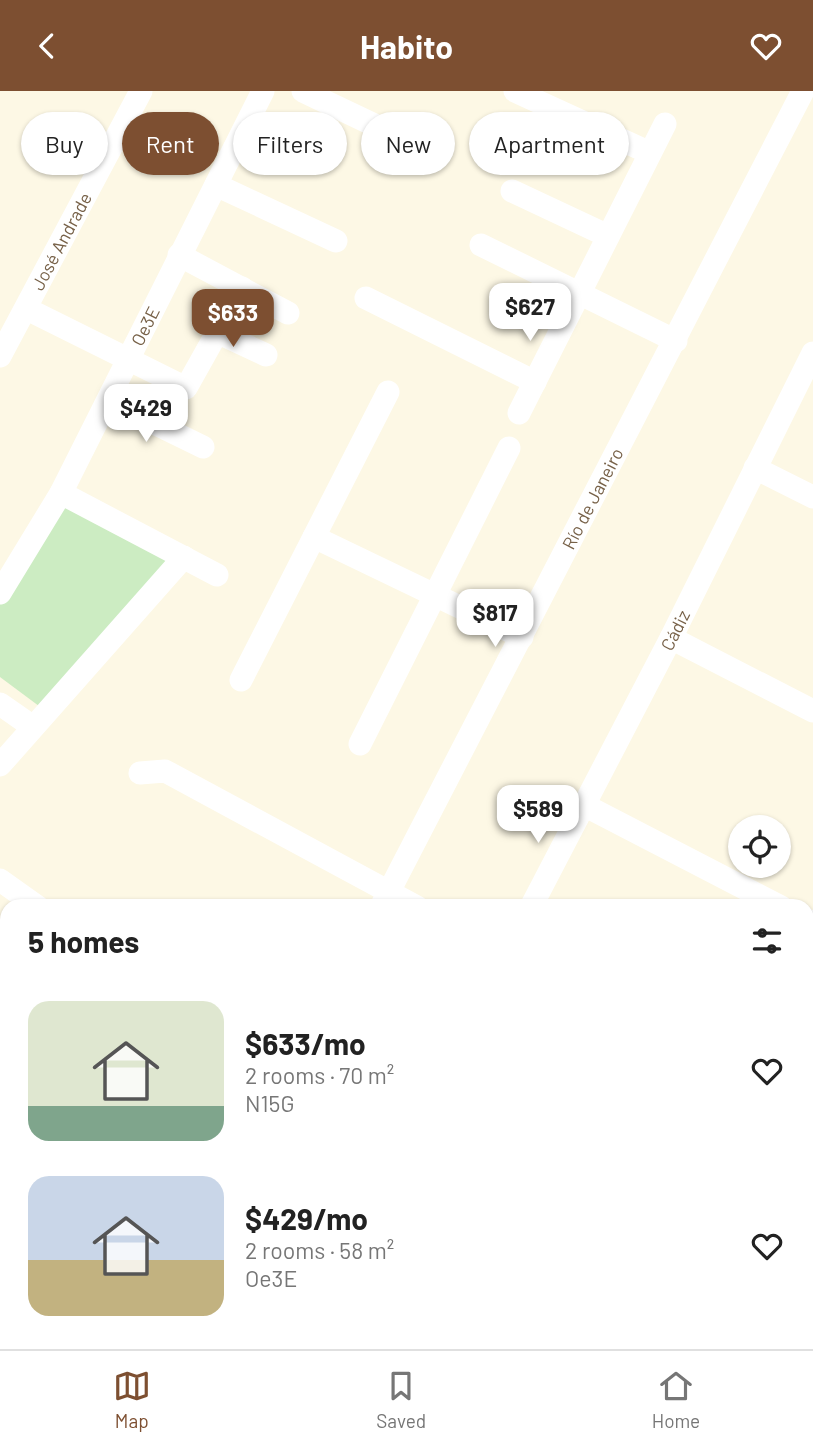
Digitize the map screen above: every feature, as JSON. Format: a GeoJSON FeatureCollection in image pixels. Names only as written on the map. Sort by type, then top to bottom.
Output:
{"type":"FeatureCollection","features":[{"type":"Feature","properties":{"kind":"street","name":"José Andrade"},"geometry":{"type":"LineString","coordinates":[[0,356],[141,91]]}},
{"type":"Feature","properties":{"kind":"street","name":"Oe3E"},"geometry":{"type":"LineString","coordinates":[[0,593],[61,493],[263,91]]}},
{"type":"Feature","properties":{"kind":"street"},"geometry":{"type":"LineString","coordinates":[[303,91],[361,119]]}},
{"type":"Feature","properties":{"kind":"street"},"geometry":{"type":"LineString","coordinates":[[515,91],[650,153]]}},
{"type":"Feature","properties":{"kind":"street","name":"Río de Janeiro"},"geometry":{"type":"LineString","coordinates":[[385,899],[803,91]]}},
{"type":"Feature","properties":{"kind":"street"},"geometry":{"type":"LineString","coordinates":[[519,413],[665,124]]}},
{"type":"Feature","properties":{"kind":"street"},"geometry":{"type":"LineString","coordinates":[[216,185],[336,241]]}},
{"type":"Feature","properties":{"kind":"street"},"geometry":{"type":"LineString","coordinates":[[512,191],[608,236]]}},
{"type":"Feature","properties":{"kind":"street"},"geometry":{"type":"LineString","coordinates":[[481,245],[676,341]]}},
{"type":"Feature","properties":{"kind":"street"},"geometry":{"type":"LineString","coordinates":[[180,255],[288,313]]}},
{"type":"Feature","properties":{"kind":"street"},"geometry":{"type":"LineString","coordinates":[[27,309],[186,388],[242,288]]}},
{"type":"Feature","properties":{"kind":"street"},"geometry":{"type":"LineString","coordinates":[[366,298],[535,382]]}},
{"type":"Feature","properties":{"kind":"street"},"geometry":{"type":"LineString","coordinates":[[217,332],[266,355]]}},
{"type":"Feature","properties":{"kind":"street","name":"Cádiz"},"geometry":{"type":"LineString","coordinates":[[535,899],[671,638],[813,353]]}},
{"type":"Feature","properties":{"kind":"street"},"geometry":{"type":"LineString","coordinates":[[241,680],[388,392]]}},
{"type":"Feature","properties":{"kind":"street"},"geometry":{"type":"LineString","coordinates":[[108,401],[203,447]]}},
{"type":"Feature","properties":{"kind":"street"},"geometry":{"type":"LineString","coordinates":[[360,744],[437,596],[509,448]]}},
{"type":"Feature","properties":{"kind":"street"},"geometry":{"type":"LineString","coordinates":[[755,468],[813,497]]}},
{"type":"Feature","properties":{"kind":"street"},"geometry":{"type":"LineString","coordinates":[[61,493],[217,575]]}},
{"type":"Feature","properties":{"kind":"street"},"geometry":{"type":"LineString","coordinates":[[314,537],[522,637]]}},
{"type":"Feature","properties":{"kind":"street"},"geometry":{"type":"LineString","coordinates":[[0,765],[184,557]]}},
{"type":"Feature","properties":{"kind":"street"},"geometry":{"type":"LineString","coordinates":[[671,638],[813,711]]}},
{"type":"Feature","properties":{"kind":"street"},"geometry":{"type":"LineString","coordinates":[[0,705],[33,727]]}},
{"type":"Feature","properties":{"kind":"street"},"geometry":{"type":"LineString","coordinates":[[140,773],[165,771],[385,899]]}},
{"type":"Feature","properties":{"kind":"street"},"geometry":{"type":"LineString","coordinates":[[584,805],[766,899]]}},
{"type":"Feature","properties":{"kind":"street"},"geometry":{"type":"LineString","coordinates":[[0,880],[27,899]]}},
{"type":"Feature","properties":{"kind":"green space"},"geometry":{"type":"Polygon","coordinates":[[[61,493],[184,557],[47,712],[0,677],[0,592],[61,493]]]}}]}
